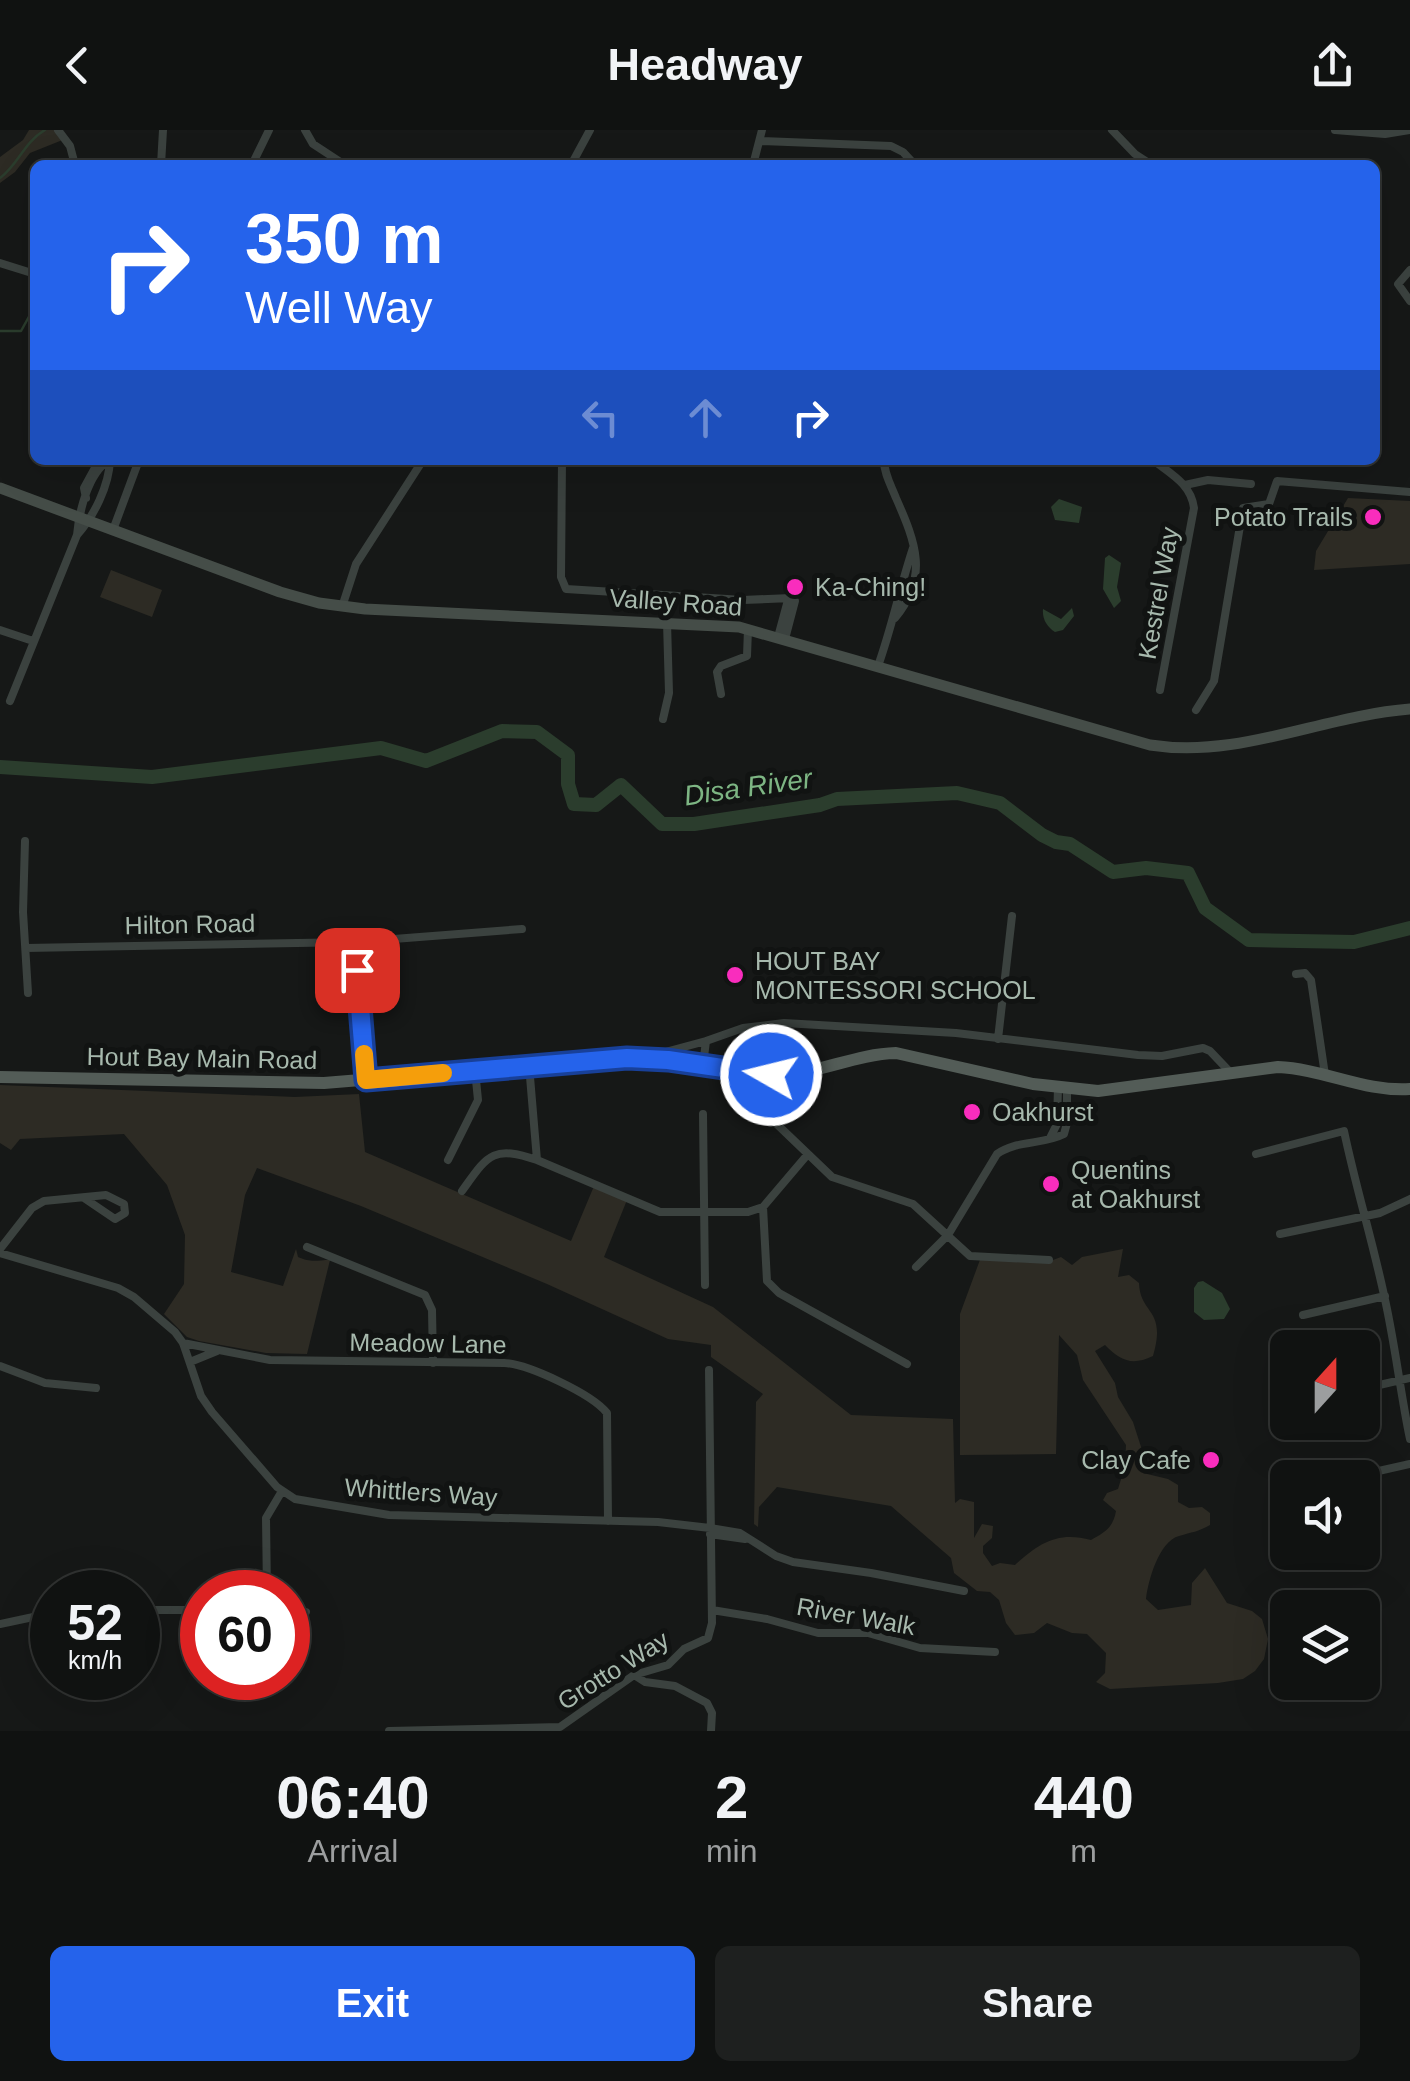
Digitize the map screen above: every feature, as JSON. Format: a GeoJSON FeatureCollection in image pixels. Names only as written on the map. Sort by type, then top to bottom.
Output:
{"type":"FeatureCollection","features":[{"type":"Feature","properties":{"kind":"main road","name":"Hout Bay Main Road"},"geometry":{"type":"LineString","coordinates":[[0,1077],[288,1084],[641,1058],[783,1075],[876,1054],[901,1053],[1062,1088],[1122,1089],[1278,1067],[1375,1088],[1410,1089]]}},
{"type":"Feature","properties":{"kind":"street"},"geometry":{"type":"LineString","coordinates":[[58,130],[70,146],[74,160]]}},
{"type":"Feature","properties":{"kind":"street"},"geometry":{"type":"LineString","coordinates":[[162,160],[163,130]]}},
{"type":"Feature","properties":{"kind":"street"},"geometry":{"type":"LineString","coordinates":[[254,160],[269,130]]}},
{"type":"Feature","properties":{"kind":"street"},"geometry":{"type":"LineString","coordinates":[[306,130],[313,144],[337,160]]}},
{"type":"Feature","properties":{"kind":"street"},"geometry":{"type":"LineString","coordinates":[[574,160],[590,130]]}},
{"type":"Feature","properties":{"kind":"street"},"geometry":{"type":"LineString","coordinates":[[754,160],[762,130]]}},
{"type":"Feature","properties":{"kind":"street"},"geometry":{"type":"LineString","coordinates":[[1112,130],[1144,160]]}},
{"type":"Feature","properties":{"kind":"street"},"geometry":{"type":"LineString","coordinates":[[1336,130],[1385,134],[1410,130]]}},
{"type":"Feature","properties":{"kind":"street"},"geometry":{"type":"LineString","coordinates":[[760,141],[891,146],[910,160]]}},
{"type":"Feature","properties":{"kind":"street"},"geometry":{"type":"LineString","coordinates":[[0,263],[30,272]]}},
{"type":"Feature","properties":{"kind":"street"},"geometry":{"type":"LineString","coordinates":[[1410,270],[1398,284],[1410,301]]}},
{"type":"Feature","properties":{"kind":"street"},"geometry":{"type":"LineString","coordinates":[[10,700],[84,519],[88,494],[84,488],[100,465]]}},
{"type":"Feature","properties":{"kind":"street"},"geometry":{"type":"LineString","coordinates":[[84,519],[101,495],[108,465]]}},
{"type":"Feature","properties":{"kind":"street"},"geometry":{"type":"LineString","coordinates":[[113,530],[137,465]]}},
{"type":"Feature","properties":{"kind":"street"},"geometry":{"type":"LineString","coordinates":[[342,606],[356,564],[419,465]]}},
{"type":"Feature","properties":{"kind":"street"},"geometry":{"type":"LineString","coordinates":[[562,465],[560,577],[566,590],[743,600],[779,597],[788,600],[782,638]]}},
{"type":"Feature","properties":{"kind":"street"},"geometry":{"type":"LineString","coordinates":[[878,666],[913,548],[885,465]]}},
{"type":"Feature","properties":{"kind":"street"},"geometry":{"type":"LineString","coordinates":[[1159,465],[1185,485],[1212,480],[1251,484]]}},
{"type":"Feature","properties":{"kind":"street"},"geometry":{"type":"LineString","coordinates":[[1196,710],[1214,680],[1241,512],[1246,506],[1268,504],[1277,481],[1410,492]]}},
{"type":"Feature","properties":{"kind":"street","name":"Kestrel Way"},"geometry":{"type":"LineString","coordinates":[[1160,690],[1194,508],[1185,485]]}},
{"type":"Feature","properties":{"kind":"street","name":"Valley Road"},"geometry":{"type":"LineString","coordinates":[[0,488],[280,592],[342,606],[748,629],[1099,733],[1176,748],[1240,744],[1410,709]]}},
{"type":"Feature","properties":{"kind":"street"},"geometry":{"type":"LineString","coordinates":[[88,494],[101,495]]}},
{"type":"Feature","properties":{"kind":"street"},"geometry":{"type":"LineString","coordinates":[[662,720],[669,693],[667,622]]}},
{"type":"Feature","properties":{"kind":"street"},"geometry":{"type":"LineString","coordinates":[[721,694],[717,672],[747,656],[748,629]]}},
{"type":"Feature","properties":{"kind":"street"},"geometry":{"type":"LineString","coordinates":[[0,630],[33,641]]}},
{"type":"Feature","properties":{"kind":"street"},"geometry":{"type":"LineString","coordinates":[[25,841],[23,912],[28,993]]}},
{"type":"Feature","properties":{"kind":"street"},"geometry":{"type":"LineString","coordinates":[[998,1039],[1012,916]]}},
{"type":"Feature","properties":{"kind":"street","name":"Hilton Road"},"geometry":{"type":"LineString","coordinates":[[26,948],[355,942],[522,929]]}},
{"type":"Feature","properties":{"kind":"street"},"geometry":{"type":"LineString","coordinates":[[355,942],[366,1080]]}},
{"type":"Feature","properties":{"kind":"street"},"geometry":{"type":"LineString","coordinates":[[1296,974],[1305,972],[1311,980],[1325,1075]]}},
{"type":"Feature","properties":{"kind":"street"},"geometry":{"type":"LineString","coordinates":[[641,1058],[768,1022],[866,1026],[1147,1056],[1204,1048],[1229,1071]]}},
{"type":"Feature","properties":{"kind":"street"},"geometry":{"type":"LineString","coordinates":[[703,1065],[706,1041]]}},
{"type":"Feature","properties":{"kind":"street"},"geometry":{"type":"LineString","coordinates":[[529,1065],[537,1160]]}},
{"type":"Feature","properties":{"kind":"street"},"geometry":{"type":"LineString","coordinates":[[448,1160],[478,1100],[475,1070]]}},
{"type":"Feature","properties":{"kind":"street"},"geometry":{"type":"LineString","coordinates":[[916,1267],[948,1235],[993,1158],[1006,1148],[1046,1142],[1057,1124],[1062,1088]]}},
{"type":"Feature","properties":{"kind":"street"},"geometry":{"type":"LineString","coordinates":[[758,1090],[758,1104],[763,1111],[836,1180],[912,1204],[972,1256],[1049,1260]]}},
{"type":"Feature","properties":{"kind":"street"},"geometry":{"type":"LineString","coordinates":[[702,1114],[704,1286]]}},
{"type":"Feature","properties":{"kind":"street"},"geometry":{"type":"LineString","coordinates":[[1256,1154],[1344,1132],[1384,1296],[1410,1439]]}},
{"type":"Feature","properties":{"kind":"street"},"geometry":{"type":"LineString","coordinates":[[462,1190],[492,1154],[511,1152],[660,1212],[748,1212],[763,1207],[808,1154]]}},
{"type":"Feature","properties":{"kind":"street"},"geometry":{"type":"LineString","coordinates":[[84,1198],[115,1219],[126,1211],[114,1196],[84,1198],[38,1203],[0,1250],[123,1290],[175,1332],[183,1343],[201,1396],[282,1492],[266,1518],[267,1570]]}},
{"type":"Feature","properties":{"kind":"street"},"geometry":{"type":"LineString","coordinates":[[1280,1234],[1386,1212],[1410,1199]]}},
{"type":"Feature","properties":{"kind":"street"},"geometry":{"type":"LineString","coordinates":[[763,1207],[768,1284],[906,1364]]}},
{"type":"Feature","properties":{"kind":"street"},"geometry":{"type":"LineString","coordinates":[[307,1247],[425,1295],[432,1310],[433,1363]]}},
{"type":"Feature","properties":{"kind":"street"},"geometry":{"type":"LineString","coordinates":[[1303,1315],[1384,1296]]}},
{"type":"Feature","properties":{"kind":"street","name":"Meadow Lane"},"geometry":{"type":"LineString","coordinates":[[183,1343],[282,1361],[518,1364],[602,1406],[609,1419],[608,1521]]}},
{"type":"Feature","properties":{"kind":"street"},"geometry":{"type":"LineString","coordinates":[[190,1362],[217,1351]]}},
{"type":"Feature","properties":{"kind":"street"},"geometry":{"type":"LineString","coordinates":[[0,1366],[45,1383],[96,1388]]}},
{"type":"Feature","properties":{"kind":"street"},"geometry":{"type":"LineString","coordinates":[[710,1370],[712,1610]]}},
{"type":"Feature","properties":{"kind":"street"},"geometry":{"type":"LineString","coordinates":[[1380,1384],[1410,1378]]}},
{"type":"Feature","properties":{"kind":"street"},"geometry":{"type":"LineString","coordinates":[[1380,1471],[1410,1464]]}},
{"type":"Feature","properties":{"kind":"street","name":"Whittlers Way"},"geometry":{"type":"LineString","coordinates":[[282,1492],[304,1502],[389,1515],[608,1521],[737,1532],[794,1562],[871,1572],[964,1591]]}},
{"type":"Feature","properties":{"kind":"street","name":"River Walk"},"geometry":{"type":"LineString","coordinates":[[712,1610],[767,1619],[813,1633],[868,1633],[924,1649],[996,1652]]}},
{"type":"Feature","properties":{"kind":"street","name":"Grotto Way"},"geometry":{"type":"LineString","coordinates":[[389,1731],[560,1727],[634,1675],[668,1665],[684,1649],[708,1638],[712,1610]]}},
{"type":"Feature","properties":{"kind":"street"},"geometry":{"type":"LineString","coordinates":[[0,1624],[30,1617]]}},
{"type":"Feature","properties":{"kind":"street"},"geometry":{"type":"LineString","coordinates":[[634,1675],[645,1682],[676,1686],[707,1703],[712,1713],[711,1731]]}},
{"type":"Feature","properties":{"kind":"shaded area"},"geometry":{"type":"Polygon","coordinates":[[[29,130],[58,130],[65,139],[30,153],[0,183],[0,157],[23,140],[29,130]]]}},
{"type":"Feature","properties":{"kind":"shaded area","name":"Potato Trails"},"geometry":{"type":"Polygon","coordinates":[[[1348,498],[1410,501],[1410,564],[1314,570],[1316,551],[1348,498]]]}},
{"type":"Feature","properties":{"kind":"shaded area"},"geometry":{"type":"Polygon","coordinates":[[[1059,499],[1082,507],[1079,523],[1055,520],[1051,507],[1059,499]]]}},
{"type":"Feature","properties":{"kind":"shaded area"},"geometry":{"type":"Polygon","coordinates":[[[1109,555],[1121,563],[1117,587],[1121,601],[1114,608],[1103,589],[1105,558],[1109,555]]]}},
{"type":"Feature","properties":{"kind":"shaded area"},"geometry":{"type":"Polygon","coordinates":[[[111,570],[162,590],[152,617],[100,597],[111,570]]]}},
{"type":"Feature","properties":{"kind":"shaded area"},"geometry":{"type":"Polygon","coordinates":[[[1072,608],[1074,616],[1063,630],[1055,632],[1043,616],[1043,609],[1061,619],[1072,608]]]}},
{"type":"Feature","properties":{"kind":"shaded area"},"geometry":{"type":"Polygon","coordinates":[[[0,1085],[295,1097],[359,1094],[365,1152],[571,1241],[594,1186],[627,1200],[604,1257],[713,1307],[851,1415],[953,1419],[955,1503],[960,1499],[974,1502],[974,1538],[982,1524],[993,1526],[992,1538],[983,1546],[992,1566],[1015,1565],[1032,1551],[1059,1538],[1091,1540],[1108,1529],[1116,1511],[1103,1500],[1107,1493],[1118,1489],[1126,1445],[1083,1380],[1077,1355],[1059,1335],[1056,1454],[960,1455],[960,1314],[981,1257],[1061,1257],[1072,1265],[1082,1257],[1123,1249],[1118,1277],[1129,1275],[1139,1283],[1157,1329],[1153,1356],[1133,1361],[1116,1355],[1105,1345],[1095,1351],[1133,1422],[1143,1453],[1143,1473],[1168,1479],[1178,1485],[1178,1502],[1189,1508],[1202,1507],[1210,1513],[1210,1525],[1172,1539],[1160,1553],[1146,1599],[1158,1610],[1191,1605],[1192,1583],[1205,1568],[1227,1603],[1252,1611],[1262,1619],[1268,1639],[1264,1659],[1243,1679],[1110,1689],[1096,1682],[1105,1673],[1106,1653],[1087,1634],[1072,1633],[1047,1623],[1034,1633],[1015,1635],[1006,1623],[999,1600],[990,1592],[977,1591],[954,1573],[951,1558],[891,1506],[777,1487],[759,1507],[758,1527],[754,1524],[756,1402],[763,1394],[711,1357],[711,1345],[668,1339],[361,1206],[257,1168],[245,1195],[231,1272],[283,1286],[296,1249],[303,1259],[330,1260],[307,1354],[266,1353],[187,1337],[164,1314],[184,1284],[185,1235],[167,1185],[124,1134],[20,1139],[11,1150],[0,1143],[0,1085]]]}},
{"type":"Feature","properties":{"kind":"shaded area"},"geometry":{"type":"Polygon","coordinates":[[[1203,1281],[1222,1293],[1230,1309],[1224,1319],[1204,1320],[1194,1312],[1194,1288],[1203,1281]]]}},
{"type":"Feature","properties":{"kind":"waterway"},"geometry":{"type":"LineString","coordinates":[[0,178],[45,130]]}},
{"type":"Feature","properties":{"kind":"waterway"},"geometry":{"type":"LineString","coordinates":[[0,331],[21,331],[30,315]]}},
{"type":"Feature","properties":{"kind":"waterway","name":"Disa River"},"geometry":{"type":"LineString","coordinates":[[0,767],[152,777],[381,748],[426,761],[502,731],[537,732],[568,755],[568,784],[574,804],[596,805],[621,785],[662,824],[694,824],[837,799],[957,793],[1000,803],[1042,835],[1070,844],[1113,872],[1146,868],[1188,873],[1205,908],[1249,940],[1354,942],[1410,928]]}},
{"type":"Feature","properties":{"kind":"slow traffic"},"geometry":{"type":"LineString","coordinates":[[364,1054],[366,1080],[443,1073]]}},
{"type":"Feature","properties":{"kind":"place","name":"Potato Trails"},"geometry":{"type":"Point","coordinates":[1373,517]}},
{"type":"Feature","properties":{"kind":"place","name":"Ka-Ching!"},"geometry":{"type":"Point","coordinates":[795,587]}},
{"type":"Feature","properties":{"kind":"place","name":"HOUT BAY MONTESSORI SCHOOL"},"geometry":{"type":"Point","coordinates":[735,975]}},
{"type":"Feature","properties":{"kind":"place","name":"Oakhurst"},"geometry":{"type":"Point","coordinates":[972,1112]}},
{"type":"Feature","properties":{"kind":"place","name":"Quentins at Oakhurst"},"geometry":{"type":"Point","coordinates":[1051,1184]}},
{"type":"Feature","properties":{"kind":"place","name":"Clay Cafe"},"geometry":{"type":"Point","coordinates":[1211,1460]}},
{"type":"Feature","properties":{"kind":"route"},"geometry":{"type":"LineString","coordinates":[[357,970],[366,1080],[627,1058],[771,1075]]}}]}
